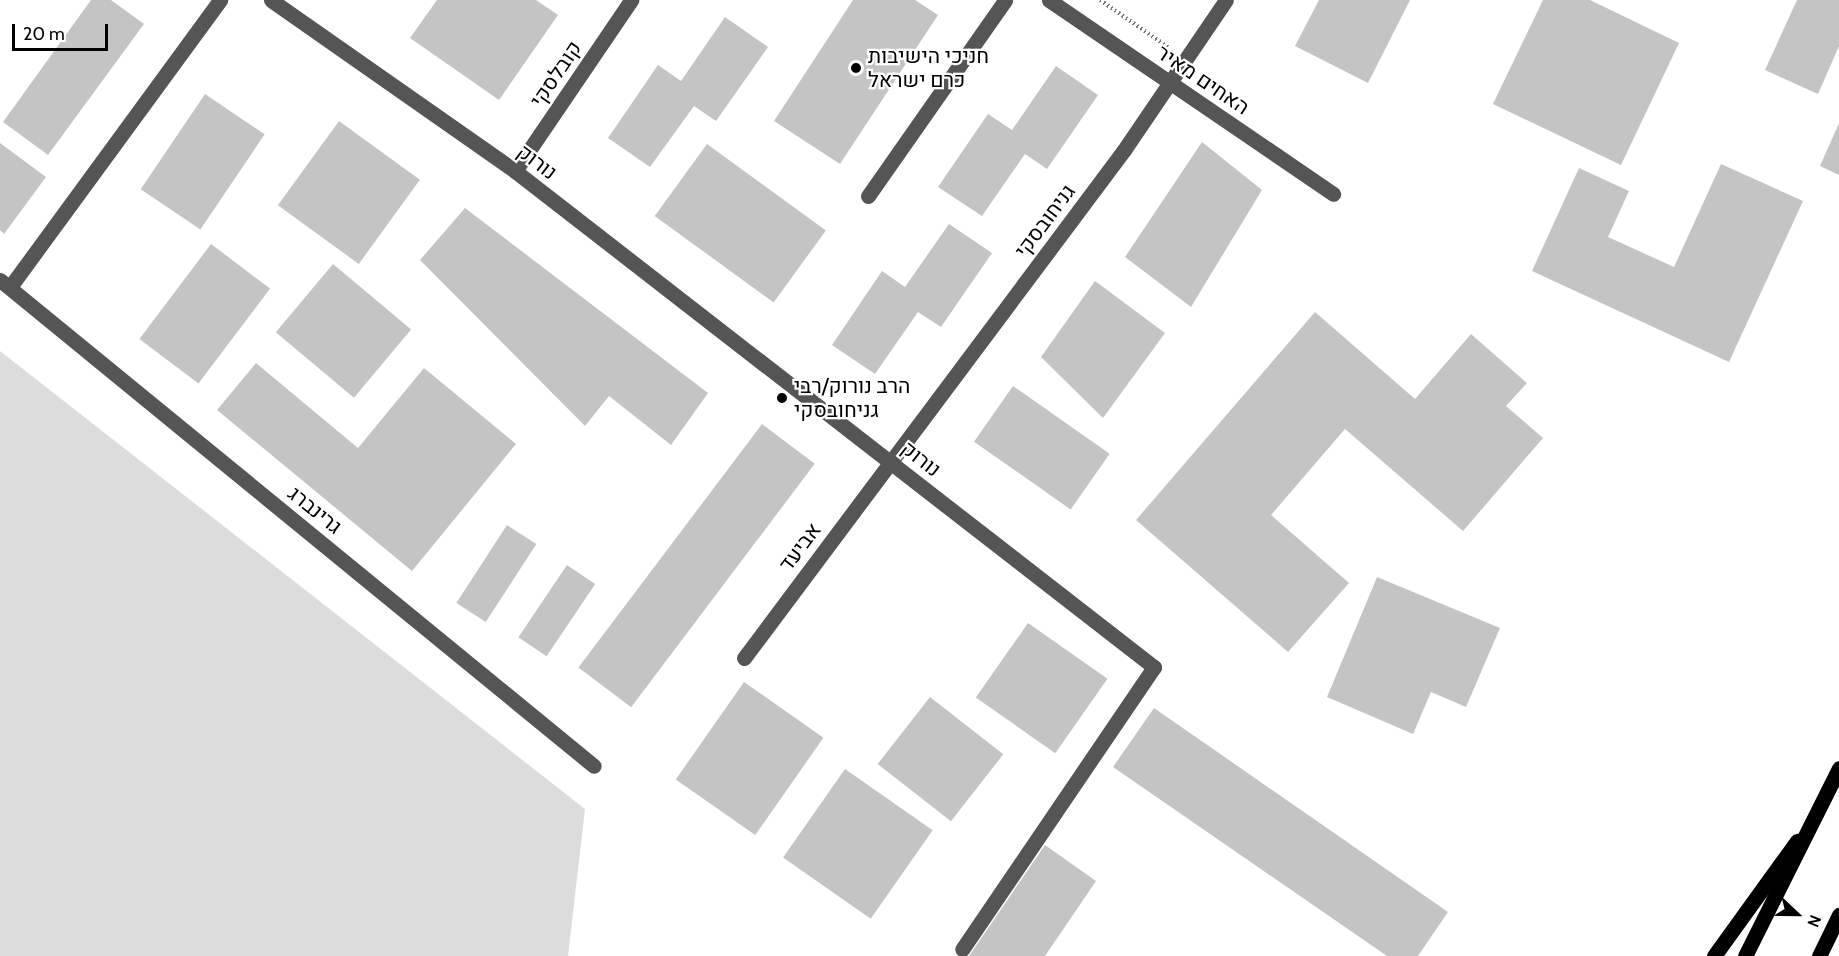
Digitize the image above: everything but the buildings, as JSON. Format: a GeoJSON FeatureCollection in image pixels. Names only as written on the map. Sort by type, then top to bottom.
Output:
{"type":"FeatureCollection","features":[{"type":"Feature","properties":{"kind":"main road"},"geometry":{"type":"LineString","coordinates":[[1745,956],[1839,768]]}},
{"type":"Feature","properties":{"kind":"main road"},"geometry":{"type":"LineString","coordinates":[[1714,956],[1817,815]]}},
{"type":"Feature","properties":{"kind":"main road"},"geometry":{"type":"LineString","coordinates":[[1819,956],[1839,915]]}},
{"type":"Feature","properties":{"kind":"street","name":"גרינברג"},"geometry":{"type":"LineString","coordinates":[[220,0],[5,283],[594,766]]}},
{"type":"Feature","properties":{"kind":"street","name":"נורוק"},"geometry":{"type":"LineString","coordinates":[[271,0],[515,171],[1154,667],[962,949]]}},
{"type":"Feature","properties":{"kind":"street","name":"קובלסקי"},"geometry":{"type":"LineString","coordinates":[[515,171],[631,0]]}},
{"type":"Feature","properties":{"kind":"street"},"geometry":{"type":"LineString","coordinates":[[868,196],[1005,0]]}},
{"type":"Feature","properties":{"kind":"street","name":"האחים מאיר"},"geometry":{"type":"LineString","coordinates":[[1049,0],[1333,194]]}},
{"type":"Feature","properties":{"kind":"street","name":"גניחובסקי"},"geometry":{"type":"LineString","coordinates":[[890,461],[1170,83],[1226,0]]}},
{"type":"Feature","properties":{"kind":"street","name":"אביעד"},"geometry":{"type":"LineString","coordinates":[[744,658],[890,461]]}},
{"type":"Feature","properties":{"kind":"path"},"geometry":{"type":"LineString","coordinates":[[1100,0],[1186,59]]}},
{"type":"Feature","properties":{"kind":"shaded area"},"geometry":{"type":"Polygon","coordinates":[[[0,351],[585,809],[568,956],[0,956],[0,351]]]}},
{"type":"Feature","properties":{"kind":"place","name":"חניכי הישיבות כרם ישראל"},"geometry":{"type":"Point","coordinates":[856,68]}},
{"type":"Feature","properties":{"kind":"place","name":"הרב נורוק/רבי גניחובסקי"},"geometry":{"type":"Point","coordinates":[782,398]}}]}
